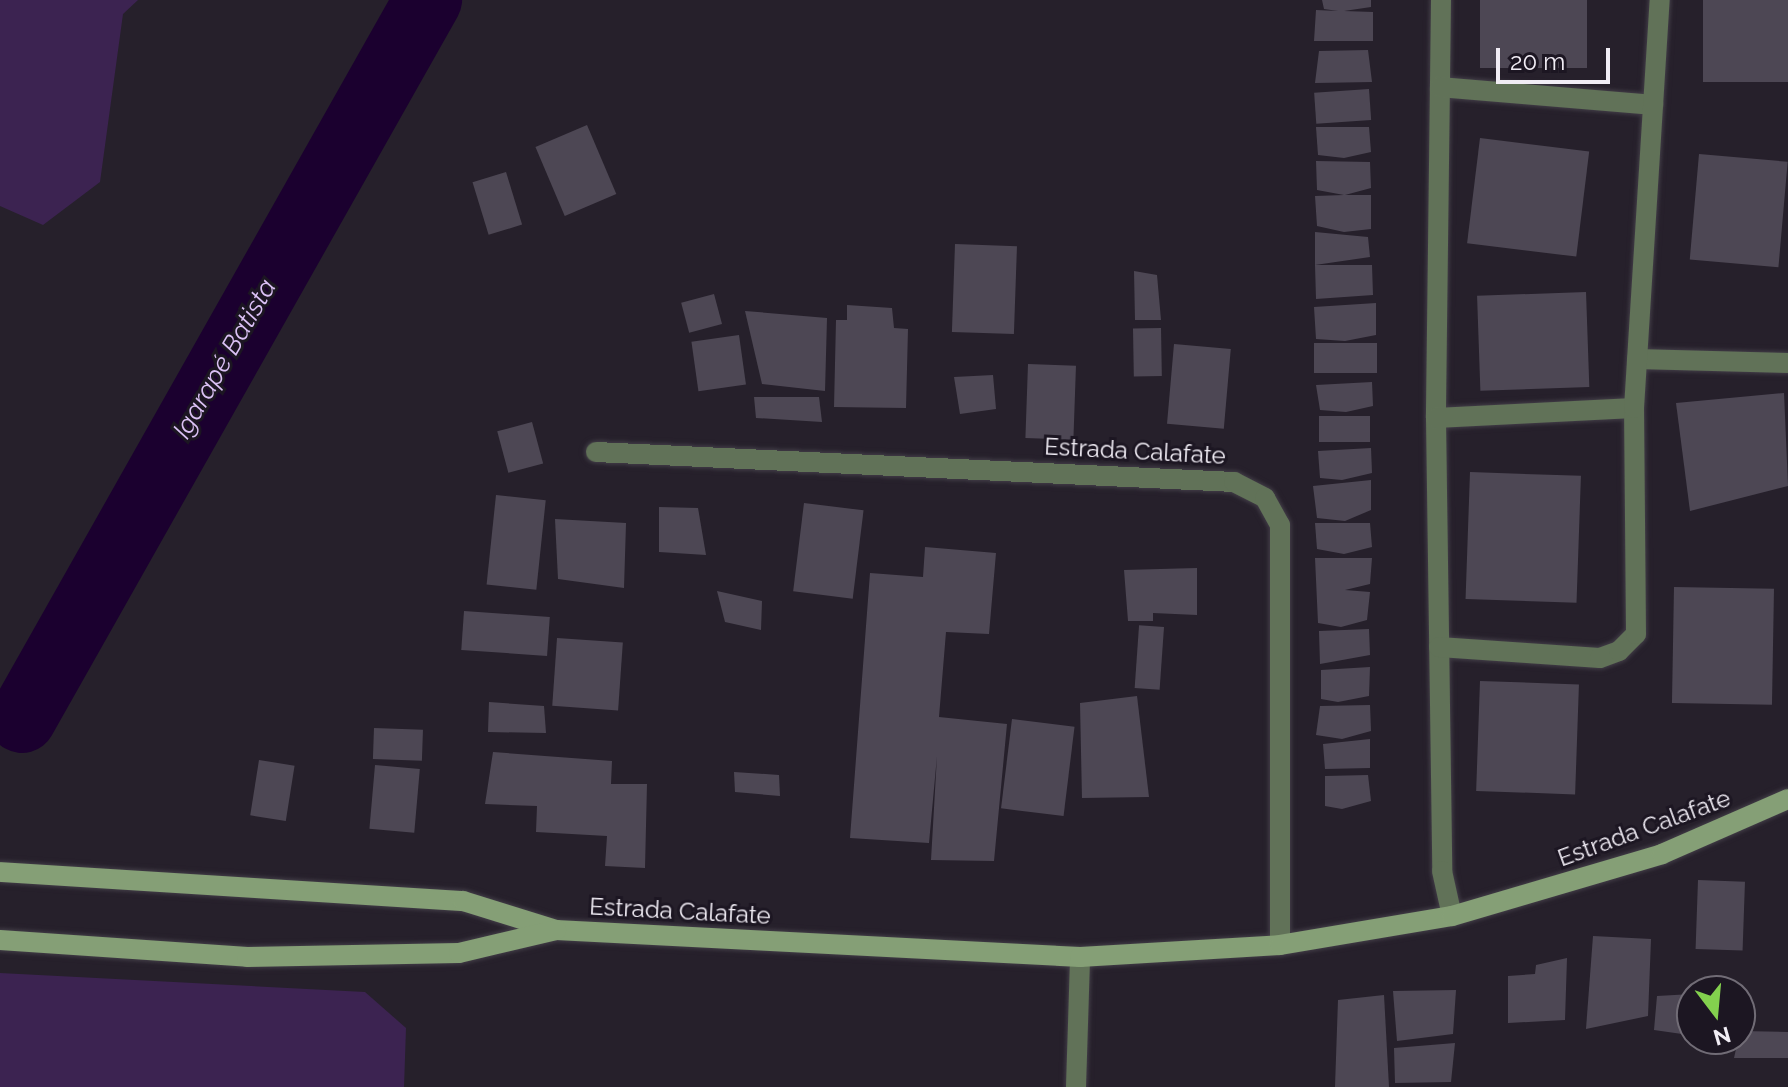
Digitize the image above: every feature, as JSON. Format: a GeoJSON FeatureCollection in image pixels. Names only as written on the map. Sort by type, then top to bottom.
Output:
{"type":"FeatureCollection","features":[{"type":"Feature","properties":{"kind":"street"},"geometry":{"type":"LineString","coordinates":[[1441,0],[1436,418],[1442,871],[1452,916]]}},
{"type":"Feature","properties":{"kind":"street"},"geometry":{"type":"LineString","coordinates":[[1439,647],[1600,658],[1619,651],[1636,634],[1634,408],[1660,0]]}},
{"type":"Feature","properties":{"kind":"street"},"geometry":{"type":"LineString","coordinates":[[1440,87],[1653,105]]}},
{"type":"Feature","properties":{"kind":"street"},"geometry":{"type":"LineString","coordinates":[[1637,359],[1788,363]]}},
{"type":"Feature","properties":{"kind":"street"},"geometry":{"type":"LineString","coordinates":[[1436,418],[1634,408]]}},
{"type":"Feature","properties":{"kind":"street","name":"Estrada Calafate"},"geometry":{"type":"LineString","coordinates":[[596,452],[1234,482],[1265,498],[1280,525],[1280,945]]}},
{"type":"Feature","properties":{"kind":"street","name":"Estrada Calafate"},"geometry":{"type":"LineString","coordinates":[[0,872],[259,891],[463,901],[556,930],[1080,957],[1280,945],[1452,916],[1662,854],[1788,799]]}},
{"type":"Feature","properties":{"kind":"street","name":"Estrada Calafate"},"geometry":{"type":"LineString","coordinates":[[0,940],[247,957],[459,953],[556,930]]}},
{"type":"Feature","properties":{"kind":"street"},"geometry":{"type":"LineString","coordinates":[[1076,1087],[1080,957]]}},
{"type":"Feature","properties":{"kind":"shaded area"},"geometry":{"type":"Polygon","coordinates":[[[0,0],[138,0],[123,14],[100,182],[43,225],[0,206],[0,0]]]}},
{"type":"Feature","properties":{"kind":"shaded area"},"geometry":{"type":"Polygon","coordinates":[[[0,973],[365,992],[406,1028],[404,1087],[0,1087],[0,973]]]}},
{"type":"Feature","properties":{"kind":"building"},"geometry":{"type":"Polygon","coordinates":[[[1322,0],[1371,0],[1371,7],[1344,11],[1373,12],[1373,41],[1314,41],[1316,10],[1338,11],[1324,9],[1322,0]]]}},
{"type":"Feature","properties":{"kind":"building"},"geometry":{"type":"Polygon","coordinates":[[[1480,0],[1587,0],[1587,68],[1480,68],[1480,0]]]}},
{"type":"Feature","properties":{"kind":"building"},"geometry":{"type":"Polygon","coordinates":[[[1703,0],[1788,0],[1788,82],[1703,82],[1703,0]]]}},
{"type":"Feature","properties":{"kind":"building"},"geometry":{"type":"Polygon","coordinates":[[[1368,50],[1372,82],[1315,83],[1319,51],[1368,50]]]}},
{"type":"Feature","properties":{"kind":"building"},"geometry":{"type":"Polygon","coordinates":[[[1369,89],[1371,120],[1316,124],[1314,93],[1369,89]]]}},
{"type":"Feature","properties":{"kind":"building"},"geometry":{"type":"Polygon","coordinates":[[[587,125],[616,194],[565,216],[535,147],[587,125]]]}},
{"type":"Feature","properties":{"kind":"building"},"geometry":{"type":"Polygon","coordinates":[[[1316,127],[1369,127],[1371,152],[1344,158],[1318,155],[1316,127]]]}},
{"type":"Feature","properties":{"kind":"building"},"geometry":{"type":"Polygon","coordinates":[[[1480,138],[1589,151],[1576,257],[1467,243],[1480,138]]]}},
{"type":"Feature","properties":{"kind":"building"},"geometry":{"type":"Polygon","coordinates":[[[1699,154],[1788,162],[1778,267],[1690,260],[1699,154]]]}},
{"type":"Feature","properties":{"kind":"building"},"geometry":{"type":"Polygon","coordinates":[[[1316,161],[1370,162],[1371,188],[1345,195],[1371,195],[1371,229],[1344,232],[1317,226],[1315,196],[1344,195],[1317,190],[1316,161]]]}},
{"type":"Feature","properties":{"kind":"building"},"geometry":{"type":"Polygon","coordinates":[[[506,172],[522,225],[489,235],[473,182],[506,172]]]}},
{"type":"Feature","properties":{"kind":"building"},"geometry":{"type":"Polygon","coordinates":[[[1315,232],[1368,237],[1370,257],[1315,265],[1315,232]]]}},
{"type":"Feature","properties":{"kind":"building"},"geometry":{"type":"Polygon","coordinates":[[[955,244],[1017,246],[1014,334],[952,332],[955,244]]]}},
{"type":"Feature","properties":{"kind":"building"},"geometry":{"type":"Polygon","coordinates":[[[1315,265],[1372,265],[1373,295],[1316,299],[1315,265]]]}},
{"type":"Feature","properties":{"kind":"building"},"geometry":{"type":"Polygon","coordinates":[[[1134,271],[1157,275],[1161,320],[1135,320],[1134,271]]]}},
{"type":"Feature","properties":{"kind":"building"},"geometry":{"type":"Polygon","coordinates":[[[1586,292],[1589,387],[1480,391],[1477,296],[1586,292]]]}},
{"type":"Feature","properties":{"kind":"building"},"geometry":{"type":"Polygon","coordinates":[[[714,294],[722,324],[689,333],[681,303],[714,294]]]}},
{"type":"Feature","properties":{"kind":"building"},"geometry":{"type":"Polygon","coordinates":[[[1376,303],[1376,335],[1345,341],[1316,339],[1314,307],[1376,303]]]}},
{"type":"Feature","properties":{"kind":"building"},"geometry":{"type":"Polygon","coordinates":[[[847,305],[892,308],[894,328],[908,329],[906,408],[834,407],[836,320],[847,320],[847,305]]]}},
{"type":"Feature","properties":{"kind":"building"},"geometry":{"type":"Polygon","coordinates":[[[745,311],[827,318],[825,391],[762,384],[745,311]]]}},
{"type":"Feature","properties":{"kind":"building"},"geometry":{"type":"Polygon","coordinates":[[[1133,328],[1161,328],[1162,376],[1134,376],[1133,328]]]}},
{"type":"Feature","properties":{"kind":"building"},"geometry":{"type":"Polygon","coordinates":[[[739,335],[746,385],[698,391],[691,342],[739,335]]]}},
{"type":"Feature","properties":{"kind":"building"},"geometry":{"type":"Polygon","coordinates":[[[1314,343],[1377,343],[1377,373],[1314,373],[1314,343]]]}},
{"type":"Feature","properties":{"kind":"building"},"geometry":{"type":"Polygon","coordinates":[[[1174,344],[1231,349],[1224,429],[1167,424],[1174,344]]]}},
{"type":"Feature","properties":{"kind":"building"},"geometry":{"type":"Polygon","coordinates":[[[1028,364],[1076,366],[1073,440],[1025,438],[1028,364]]]}},
{"type":"Feature","properties":{"kind":"building"},"geometry":{"type":"Polygon","coordinates":[[[993,375],[996,409],[960,414],[954,377],[993,375]]]}},
{"type":"Feature","properties":{"kind":"building"},"geometry":{"type":"Polygon","coordinates":[[[1372,382],[1373,406],[1346,412],[1320,410],[1316,385],[1372,382]]]}},
{"type":"Feature","properties":{"kind":"building"},"geometry":{"type":"Polygon","coordinates":[[[1784,393],[1788,486],[1690,511],[1676,403],[1784,393]]]}},
{"type":"Feature","properties":{"kind":"building"},"geometry":{"type":"Polygon","coordinates":[[[754,397],[819,397],[822,422],[756,418],[754,397]]]}},
{"type":"Feature","properties":{"kind":"building"},"geometry":{"type":"Polygon","coordinates":[[[1319,416],[1370,416],[1370,442],[1319,442],[1319,416]]]}},
{"type":"Feature","properties":{"kind":"building"},"geometry":{"type":"Polygon","coordinates":[[[532,422],[543,464],[508,473],[497,431],[532,422]]]}},
{"type":"Feature","properties":{"kind":"building"},"geometry":{"type":"Polygon","coordinates":[[[1371,448],[1372,473],[1342,480],[1320,478],[1318,451],[1371,448]]]}},
{"type":"Feature","properties":{"kind":"building"},"geometry":{"type":"Polygon","coordinates":[[[1470,472],[1581,476],[1577,603],[1466,599],[1470,472]]]}},
{"type":"Feature","properties":{"kind":"building"},"geometry":{"type":"Polygon","coordinates":[[[1371,480],[1371,510],[1345,521],[1317,518],[1313,486],[1371,480]]]}},
{"type":"Feature","properties":{"kind":"building"},"geometry":{"type":"Polygon","coordinates":[[[496,495],[546,500],[536,590],[487,585],[496,495]]]}},
{"type":"Feature","properties":{"kind":"building"},"geometry":{"type":"Polygon","coordinates":[[[804,503],[864,510],[853,599],[793,591],[804,503]]]}},
{"type":"Feature","properties":{"kind":"building"},"geometry":{"type":"Polygon","coordinates":[[[659,507],[698,508],[706,555],[659,552],[659,507]]]}},
{"type":"Feature","properties":{"kind":"building"},"geometry":{"type":"Polygon","coordinates":[[[555,519],[626,523],[624,588],[558,579],[555,519]]]}},
{"type":"Feature","properties":{"kind":"building"},"geometry":{"type":"Polygon","coordinates":[[[1315,523],[1370,523],[1372,547],[1344,554],[1317,549],[1315,523]]]}},
{"type":"Feature","properties":{"kind":"building"},"geometry":{"type":"Polygon","coordinates":[[[925,547],[996,553],[989,634],[946,632],[939,717],[1007,724],[994,861],[931,860],[937,756],[929,843],[850,838],[870,573],[923,577],[925,547]]]}},
{"type":"Feature","properties":{"kind":"building"},"geometry":{"type":"Polygon","coordinates":[[[1315,558],[1372,558],[1370,584],[1345,590],[1370,592],[1367,620],[1341,627],[1318,623],[1315,558]]]}},
{"type":"Feature","properties":{"kind":"building"},"geometry":{"type":"Polygon","coordinates":[[[1197,568],[1197,615],[1153,613],[1153,621],[1128,621],[1124,570],[1197,568]]]}},
{"type":"Feature","properties":{"kind":"building"},"geometry":{"type":"Polygon","coordinates":[[[1674,587],[1774,589],[1772,705],[1672,703],[1674,587]]]}},
{"type":"Feature","properties":{"kind":"building"},"geometry":{"type":"Polygon","coordinates":[[[717,591],[762,601],[761,630],[725,622],[717,591]]]}},
{"type":"Feature","properties":{"kind":"building"},"geometry":{"type":"Polygon","coordinates":[[[464,611],[550,617],[547,656],[461,650],[464,611]]]}},
{"type":"Feature","properties":{"kind":"building"},"geometry":{"type":"Polygon","coordinates":[[[1139,625],[1164,627],[1160,690],[1135,688],[1139,625]]]}},
{"type":"Feature","properties":{"kind":"building"},"geometry":{"type":"Polygon","coordinates":[[[1369,629],[1370,655],[1320,664],[1319,631],[1369,629]]]}},
{"type":"Feature","properties":{"kind":"building"},"geometry":{"type":"Polygon","coordinates":[[[557,638],[623,643],[618,710],[552,706],[557,638]]]}},
{"type":"Feature","properties":{"kind":"building"},"geometry":{"type":"Polygon","coordinates":[[[1370,667],[1369,696],[1338,702],[1321,699],[1321,670],[1370,667]]]}},
{"type":"Feature","properties":{"kind":"building"},"geometry":{"type":"Polygon","coordinates":[[[1480,681],[1579,684],[1575,794],[1476,791],[1480,681]]]}},
{"type":"Feature","properties":{"kind":"building"},"geometry":{"type":"Polygon","coordinates":[[[1137,696],[1149,797],[1082,798],[1080,703],[1137,696]]]}},
{"type":"Feature","properties":{"kind":"building"},"geometry":{"type":"Polygon","coordinates":[[[489,702],[544,706],[546,733],[488,732],[489,702]]]}},
{"type":"Feature","properties":{"kind":"building"},"geometry":{"type":"Polygon","coordinates":[[[1370,705],[1371,731],[1342,739],[1316,735],[1320,706],[1370,705]]]}},
{"type":"Feature","properties":{"kind":"building"},"geometry":{"type":"Polygon","coordinates":[[[1012,719],[1075,727],[1064,816],[1001,808],[1012,719]]]}},
{"type":"Feature","properties":{"kind":"building"},"geometry":{"type":"Polygon","coordinates":[[[374,728],[423,730],[422,761],[373,759],[374,728]]]}},
{"type":"Feature","properties":{"kind":"building"},"geometry":{"type":"Polygon","coordinates":[[[1370,739],[1370,768],[1325,769],[1323,744],[1370,739]]]}},
{"type":"Feature","properties":{"kind":"building"},"geometry":{"type":"Polygon","coordinates":[[[493,752],[612,761],[611,784],[647,784],[645,868],[605,866],[607,836],[536,832],[537,806],[485,804],[493,752]]]}},
{"type":"Feature","properties":{"kind":"building"},"geometry":{"type":"Polygon","coordinates":[[[259,760],[295,766],[286,821],[250,815],[259,760]]]}},
{"type":"Feature","properties":{"kind":"building"},"geometry":{"type":"Polygon","coordinates":[[[375,765],[420,769],[414,833],[369,829],[375,765]]]}},
{"type":"Feature","properties":{"kind":"building"},"geometry":{"type":"Polygon","coordinates":[[[734,772],[779,775],[780,796],[735,792],[734,772]]]}},
{"type":"Feature","properties":{"kind":"building"},"geometry":{"type":"Polygon","coordinates":[[[1368,775],[1371,801],[1342,809],[1325,806],[1325,776],[1368,775]]]}},
{"type":"Feature","properties":{"kind":"building"},"geometry":{"type":"Polygon","coordinates":[[[1698,880],[1745,882],[1743,951],[1696,949],[1698,880]]]}},
{"type":"Feature","properties":{"kind":"building"},"geometry":{"type":"Polygon","coordinates":[[[1593,936],[1651,939],[1648,1016],[1586,1029],[1593,936]]]}},
{"type":"Feature","properties":{"kind":"building"},"geometry":{"type":"Polygon","coordinates":[[[1567,958],[1565,1020],[1508,1023],[1508,976],[1535,974],[1536,965],[1567,958]]]}},
{"type":"Feature","properties":{"kind":"building"},"geometry":{"type":"Polygon","coordinates":[[[1456,990],[1453,1034],[1397,1041],[1393,991],[1456,990]]]}},
{"type":"Feature","properties":{"kind":"building"},"geometry":{"type":"Polygon","coordinates":[[[1384,995],[1389,1087],[1335,1087],[1338,1000],[1384,995]]]}},
{"type":"Feature","properties":{"kind":"building"},"geometry":{"type":"Polygon","coordinates":[[[1676,995],[1676,1033],[1654,1030],[1657,996],[1676,995]]]}},
{"type":"Feature","properties":{"kind":"building"},"geometry":{"type":"Polygon","coordinates":[[[1756,1031],[1788,1032],[1788,1058],[1734,1058],[1735,1055],[1756,1055],[1756,1031]]]}},
{"type":"Feature","properties":{"kind":"building"},"geometry":{"type":"Polygon","coordinates":[[[1455,1043],[1451,1082],[1395,1083],[1394,1048],[1455,1043]]]}},
{"type":"Feature","properties":{"kind":"waterway","name":"Igarapé Batista"},"geometry":{"type":"LineString","coordinates":[[22,719],[428,0]]}}]}
